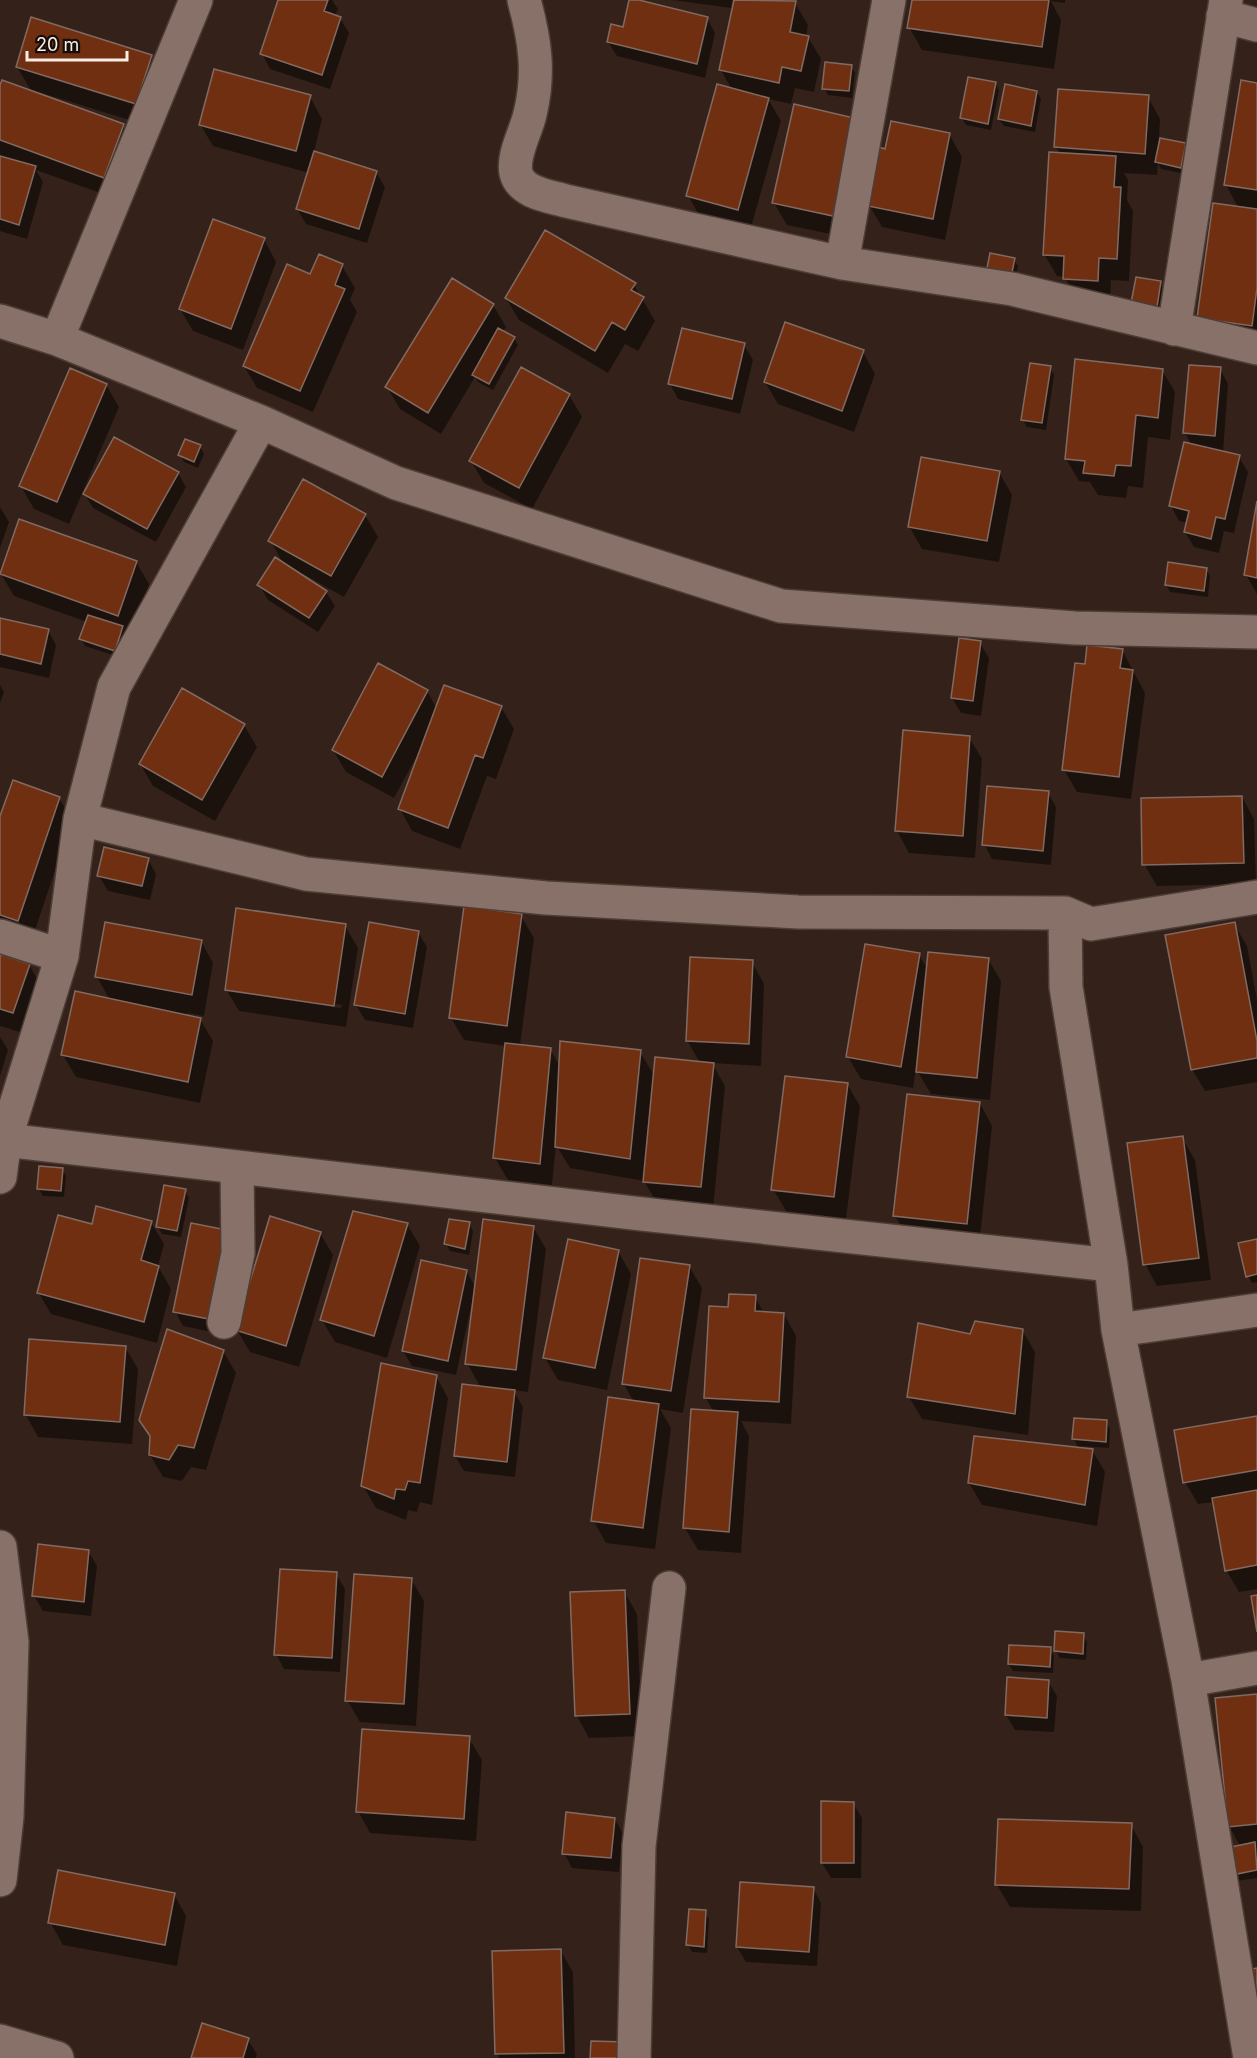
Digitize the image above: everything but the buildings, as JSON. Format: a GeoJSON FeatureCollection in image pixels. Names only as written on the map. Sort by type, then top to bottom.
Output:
{"type":"FeatureCollection","features":[{"type":"Feature","properties":{"kind":"street"},"geometry":{"type":"LineString","coordinates":[[57,339],[196,0]]}},
{"type":"Feature","properties":{"kind":"street"},"geometry":{"type":"LineString","coordinates":[[524,0],[534,39],[536,77],[530,114],[516,161],[516,174],[525,187],[566,201],[842,263],[1012,290],[1257,348]]}},
{"type":"Feature","properties":{"kind":"street"},"geometry":{"type":"LineString","coordinates":[[842,263],[889,0]]}},
{"type":"Feature","properties":{"kind":"street"},"geometry":{"type":"LineString","coordinates":[[1174,329],[1225,8],[1257,25]]}},
{"type":"Feature","properties":{"kind":"street"},"geometry":{"type":"LineString","coordinates":[[0,321],[57,339],[261,422],[396,483],[781,606],[1075,628],[1257,632]]}},
{"type":"Feature","properties":{"kind":"street"},"geometry":{"type":"LineString","coordinates":[[0,1178],[5,1140],[62,956],[80,819],[114,687],[261,422]]}},
{"type":"Feature","properties":{"kind":"street"},"geometry":{"type":"LineString","coordinates":[[80,819],[306,874],[535,897],[798,912],[1065,913],[1091,924],[1257,897]]}},
{"type":"Feature","properties":{"kind":"street"},"geometry":{"type":"LineString","coordinates":[[1065,913],[1066,987],[1111,1265],[1118,1330],[1188,1680],[1250,2058]]}},
{"type":"Feature","properties":{"kind":"street"},"geometry":{"type":"LineString","coordinates":[[0,936],[62,956]]}},
{"type":"Feature","properties":{"kind":"street"},"geometry":{"type":"LineString","coordinates":[[5,1140],[654,1216],[1111,1265]]}},
{"type":"Feature","properties":{"kind":"street"},"geometry":{"type":"LineString","coordinates":[[225,1322],[238,1253],[237,1167]]}},
{"type":"Feature","properties":{"kind":"street"},"geometry":{"type":"LineString","coordinates":[[1118,1330],[1257,1310]]}},
{"type":"Feature","properties":{"kind":"street"},"geometry":{"type":"LineString","coordinates":[[0,1547],[6,1640],[7,1817],[0,1880]]}},
{"type":"Feature","properties":{"kind":"street"},"geometry":{"type":"LineString","coordinates":[[634,2058],[639,1846],[669,1588]]}},
{"type":"Feature","properties":{"kind":"street"},"geometry":{"type":"LineString","coordinates":[[1188,1680],[1257,1668]]}},
{"type":"Feature","properties":{"kind":"street"},"geometry":{"type":"LineString","coordinates":[[0,2041],[57,2058]]}}]}
